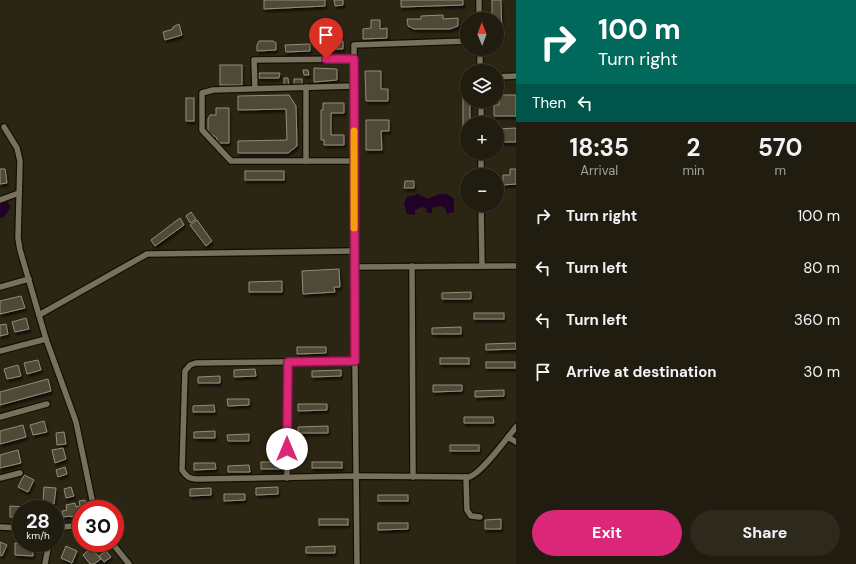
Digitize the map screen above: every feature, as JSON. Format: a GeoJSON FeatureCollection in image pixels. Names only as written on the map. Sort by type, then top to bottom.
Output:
{"type":"FeatureCollection","features":[{"type":"Feature","properties":{"kind":"street"},"geometry":{"type":"LineString","coordinates":[[479,0],[479,12]]}},
{"type":"Feature","properties":{"kind":"street"},"geometry":{"type":"LineString","coordinates":[[358,564],[354,267],[354,45],[460,40]]}},
{"type":"Feature","properties":{"kind":"street"},"geometry":{"type":"LineString","coordinates":[[255,88],[254,60],[354,59]]}},
{"type":"Feature","properties":{"kind":"street"},"geometry":{"type":"LineString","coordinates":[[504,77],[516,76]]}},
{"type":"Feature","properties":{"kind":"street"},"geometry":{"type":"LineString","coordinates":[[354,86],[213,90],[202,94],[202,130],[231,161],[354,161]]}},
{"type":"Feature","properties":{"kind":"street"},"geometry":{"type":"LineString","coordinates":[[306,87],[306,161]]}},
{"type":"Feature","properties":{"kind":"street"},"geometry":{"type":"LineString","coordinates":[[4,127],[17,148],[20,161],[18,238],[20,250],[46,339],[76,422],[92,500]]}},
{"type":"Feature","properties":{"kind":"street"},"geometry":{"type":"LineString","coordinates":[[0,200],[19,193]]}},
{"type":"Feature","properties":{"kind":"street"},"geometry":{"type":"LineString","coordinates":[[481,212],[482,265]]}},
{"type":"Feature","properties":{"kind":"street"},"geometry":{"type":"LineString","coordinates":[[40,315],[147,254],[354,251]]}},
{"type":"Feature","properties":{"kind":"street"},"geometry":{"type":"LineString","coordinates":[[354,267],[482,265],[516,266]]}},
{"type":"Feature","properties":{"kind":"street"},"geometry":{"type":"LineString","coordinates":[[412,266],[413,476]]}},
{"type":"Feature","properties":{"kind":"street"},"geometry":{"type":"LineString","coordinates":[[0,287],[29,279]]}},
{"type":"Feature","properties":{"kind":"street"},"geometry":{"type":"LineString","coordinates":[[0,351],[46,339]]}},
{"type":"Feature","properties":{"kind":"street"},"geometry":{"type":"LineString","coordinates":[[355,361],[196,363],[190,365],[185,371],[182,470],[185,475],[191,479],[356,476],[466,477],[475,474],[516,427]]}},
{"type":"Feature","properties":{"kind":"street"},"geometry":{"type":"LineString","coordinates":[[287,478],[288,362]]}},
{"type":"Feature","properties":{"kind":"street"},"geometry":{"type":"LineString","coordinates":[[0,417],[47,404]]}},
{"type":"Feature","properties":{"kind":"street"},"geometry":{"type":"LineString","coordinates":[[508,437],[516,442]]}},
{"type":"Feature","properties":{"kind":"street"},"geometry":{"type":"LineString","coordinates":[[0,478],[20,474]]}},
{"type":"Feature","properties":{"kind":"street"},"geometry":{"type":"LineString","coordinates":[[466,477],[467,510],[471,516],[480,517]]}},
{"type":"Feature","properties":{"kind":"street"},"geometry":{"type":"LineString","coordinates":[[0,526],[12,527]]}},
{"type":"Feature","properties":{"kind":"street"},"geometry":{"type":"LineString","coordinates":[[45,564],[47,552]]}},
{"type":"Feature","properties":{"kind":"street"},"geometry":{"type":"LineString","coordinates":[[119,552],[129,564]]}},
{"type":"Feature","properties":{"kind":"shaded area"},"geometry":{"type":"Polygon","coordinates":[[[418,194],[428,199],[438,194],[448,194],[454,199],[454,212],[447,214],[445,208],[440,206],[432,208],[432,213],[427,213],[426,208],[421,207],[415,210],[415,215],[407,214],[404,203],[407,197],[418,194]]]}},
{"type":"Feature","properties":{"kind":"shaded area"},"geometry":{"type":"Polygon","coordinates":[[[8,202],[10,208],[4,217],[0,218],[0,203],[8,202]]]}},
{"type":"Feature","properties":{"kind":"building"},"geometry":{"type":"Polygon","coordinates":[[[264,0],[325,0],[325,6],[264,9],[264,0]]]}},
{"type":"Feature","properties":{"kind":"building"},"geometry":{"type":"Polygon","coordinates":[[[334,0],[343,0],[343,5],[335,6],[334,0]]]}},
{"type":"Feature","properties":{"kind":"building"},"geometry":{"type":"Polygon","coordinates":[[[401,0],[463,0],[463,5],[401,7],[401,0]]]}},
{"type":"Feature","properties":{"kind":"building"},"geometry":{"type":"Polygon","coordinates":[[[492,0],[501,0],[501,12],[492,12],[492,0]]]}},
{"type":"Feature","properties":{"kind":"building"},"geometry":{"type":"Polygon","coordinates":[[[443,15],[443,19],[458,18],[458,26],[450,29],[414,29],[408,26],[407,19],[421,19],[421,16],[443,15]]]}},
{"type":"Feature","properties":{"kind":"building"},"geometry":{"type":"Polygon","coordinates":[[[371,20],[380,20],[380,29],[387,28],[387,38],[363,39],[363,29],[371,28],[371,20]]]}},
{"type":"Feature","properties":{"kind":"building"},"geometry":{"type":"Polygon","coordinates":[[[179,24],[182,35],[165,40],[163,32],[173,29],[173,27],[179,24]]]}},
{"type":"Feature","properties":{"kind":"building"},"geometry":{"type":"Polygon","coordinates":[[[259,41],[273,41],[276,43],[276,50],[257,51],[259,41]]]}},
{"type":"Feature","properties":{"kind":"building"},"geometry":{"type":"Polygon","coordinates":[[[343,41],[343,49],[320,49],[319,42],[343,41]]]}},
{"type":"Feature","properties":{"kind":"building"},"geometry":{"type":"Polygon","coordinates":[[[310,44],[310,51],[286,52],[285,45],[310,44]]]}},
{"type":"Feature","properties":{"kind":"building"},"geometry":{"type":"Polygon","coordinates":[[[220,65],[242,65],[242,85],[220,85],[220,65]]]}},
{"type":"Feature","properties":{"kind":"building"},"geometry":{"type":"Polygon","coordinates":[[[314,68],[337,69],[337,80],[314,82],[314,68]]]}},
{"type":"Feature","properties":{"kind":"building"},"geometry":{"type":"Polygon","coordinates":[[[303,70],[308,70],[309,75],[304,75],[303,70]]]}},
{"type":"Feature","properties":{"kind":"building"},"geometry":{"type":"Polygon","coordinates":[[[365,71],[381,71],[381,89],[388,89],[388,101],[366,101],[365,71]]]}},
{"type":"Feature","properties":{"kind":"building"},"geometry":{"type":"Polygon","coordinates":[[[259,73],[280,73],[279,78],[259,78],[259,73]]]}},
{"type":"Feature","properties":{"kind":"building"},"geometry":{"type":"Polygon","coordinates":[[[284,78],[288,78],[289,86],[284,86],[284,78]]]}},
{"type":"Feature","properties":{"kind":"building"},"geometry":{"type":"Polygon","coordinates":[[[294,79],[302,79],[302,85],[294,85],[294,79]]]}},
{"type":"Feature","properties":{"kind":"building"},"geometry":{"type":"Polygon","coordinates":[[[289,95],[296,106],[297,146],[288,153],[238,153],[238,141],[287,140],[286,109],[238,110],[238,96],[289,95]]]}},
{"type":"Feature","properties":{"kind":"building"},"geometry":{"type":"Polygon","coordinates":[[[504,95],[516,95],[516,116],[494,116],[494,108],[504,108],[504,95]]]}},
{"type":"Feature","properties":{"kind":"building"},"geometry":{"type":"Polygon","coordinates":[[[186,98],[194,98],[194,121],[186,121],[186,98]]]}},
{"type":"Feature","properties":{"kind":"building"},"geometry":{"type":"Polygon","coordinates":[[[323,103],[344,103],[344,113],[331,113],[331,135],[344,135],[344,145],[324,145],[324,140],[321,140],[321,110],[323,110],[323,103]]]}},
{"type":"Feature","properties":{"kind":"building"},"geometry":{"type":"Polygon","coordinates":[[[216,108],[229,108],[229,143],[217,143],[217,138],[208,132],[208,119],[210,115],[216,115],[216,108]]]}},
{"type":"Feature","properties":{"kind":"building"},"geometry":{"type":"Polygon","coordinates":[[[463,108],[470,108],[470,116],[463,116],[463,108]]]}},
{"type":"Feature","properties":{"kind":"building"},"geometry":{"type":"Polygon","coordinates":[[[366,120],[389,120],[389,131],[381,131],[382,150],[366,150],[366,120]]]}},
{"type":"Feature","properties":{"kind":"building"},"geometry":{"type":"Polygon","coordinates":[[[516,128],[516,142],[504,142],[504,129],[516,128]]]}},
{"type":"Feature","properties":{"kind":"building"},"geometry":{"type":"Polygon","coordinates":[[[0,169],[5,169],[7,183],[0,184],[0,169]]]}},
{"type":"Feature","properties":{"kind":"building"},"geometry":{"type":"Polygon","coordinates":[[[510,169],[516,169],[516,184],[504,185],[504,175],[510,175],[510,169]]]}},
{"type":"Feature","properties":{"kind":"building"},"geometry":{"type":"Polygon","coordinates":[[[245,171],[284,171],[284,180],[245,180],[245,171]]]}},
{"type":"Feature","properties":{"kind":"building"},"geometry":{"type":"Polygon","coordinates":[[[405,181],[414,181],[414,188],[404,188],[405,181]]]}},
{"type":"Feature","properties":{"kind":"building"},"geometry":{"type":"Polygon","coordinates":[[[191,212],[196,219],[190,223],[186,216],[191,212]]]}},
{"type":"Feature","properties":{"kind":"building"},"geometry":{"type":"Polygon","coordinates":[[[180,218],[184,225],[155,246],[151,240],[180,218]]]}},
{"type":"Feature","properties":{"kind":"building"},"geometry":{"type":"Polygon","coordinates":[[[197,220],[212,241],[206,246],[190,225],[197,220]]]}},
{"type":"Feature","properties":{"kind":"building"},"geometry":{"type":"Polygon","coordinates":[[[339,269],[340,287],[334,287],[335,292],[303,294],[302,271],[339,269]]]}},
{"type":"Feature","properties":{"kind":"building"},"geometry":{"type":"Polygon","coordinates":[[[282,281],[282,292],[249,292],[249,282],[282,281]]]}},
{"type":"Feature","properties":{"kind":"building"},"geometry":{"type":"Polygon","coordinates":[[[471,292],[471,299],[442,299],[442,293],[471,292]]]}},
{"type":"Feature","properties":{"kind":"building"},"geometry":{"type":"Polygon","coordinates":[[[21,296],[25,308],[0,314],[0,301],[21,296]]]}},
{"type":"Feature","properties":{"kind":"building"},"geometry":{"type":"Polygon","coordinates":[[[474,313],[504,313],[504,319],[474,319],[474,313]]]}},
{"type":"Feature","properties":{"kind":"building"},"geometry":{"type":"Polygon","coordinates":[[[26,318],[29,329],[15,332],[12,322],[26,318]]]}},
{"type":"Feature","properties":{"kind":"building"},"geometry":{"type":"Polygon","coordinates":[[[6,324],[8,334],[0,336],[0,325],[6,324]]]}},
{"type":"Feature","properties":{"kind":"building"},"geometry":{"type":"Polygon","coordinates":[[[461,327],[461,334],[432,334],[432,328],[461,327]]]}},
{"type":"Feature","properties":{"kind":"building"},"geometry":{"type":"Polygon","coordinates":[[[516,343],[516,349],[486,350],[486,344],[516,343]]]}},
{"type":"Feature","properties":{"kind":"building"},"geometry":{"type":"Polygon","coordinates":[[[297,347],[326,347],[326,353],[297,354],[297,347]]]}},
{"type":"Feature","properties":{"kind":"building"},"geometry":{"type":"Polygon","coordinates":[[[440,358],[469,358],[469,364],[440,364],[440,358]]]}},
{"type":"Feature","properties":{"kind":"building"},"geometry":{"type":"Polygon","coordinates":[[[38,360],[41,370],[27,374],[24,363],[38,360]]]}},
{"type":"Feature","properties":{"kind":"building"},"geometry":{"type":"Polygon","coordinates":[[[486,362],[515,362],[515,368],[486,368],[486,362]]]}},
{"type":"Feature","properties":{"kind":"building"},"geometry":{"type":"Polygon","coordinates":[[[18,365],[21,376],[7,379],[4,369],[18,365]]]}},
{"type":"Feature","properties":{"kind":"building"},"geometry":{"type":"Polygon","coordinates":[[[255,369],[256,376],[234,377],[234,370],[255,369]]]}},
{"type":"Feature","properties":{"kind":"building"},"geometry":{"type":"Polygon","coordinates":[[[341,370],[341,376],[312,377],[312,371],[341,370]]]}},
{"type":"Feature","properties":{"kind":"building"},"geometry":{"type":"Polygon","coordinates":[[[220,376],[220,383],[198,383],[198,377],[220,376]]]}},
{"type":"Feature","properties":{"kind":"building"},"geometry":{"type":"Polygon","coordinates":[[[48,379],[51,391],[0,405],[0,392],[48,379]]]}},
{"type":"Feature","properties":{"kind":"building"},"geometry":{"type":"Polygon","coordinates":[[[433,385],[462,385],[462,391],[433,392],[433,385]]]}},
{"type":"Feature","properties":{"kind":"building"},"geometry":{"type":"Polygon","coordinates":[[[504,390],[504,396],[475,397],[475,391],[504,390]]]}},
{"type":"Feature","properties":{"kind":"building"},"geometry":{"type":"Polygon","coordinates":[[[227,399],[249,399],[249,405],[228,406],[227,399]]]}},
{"type":"Feature","properties":{"kind":"building"},"geometry":{"type":"Polygon","coordinates":[[[298,404],[327,404],[327,410],[298,411],[298,404]]]}},
{"type":"Feature","properties":{"kind":"building"},"geometry":{"type":"Polygon","coordinates":[[[214,405],[215,412],[193,412],[193,406],[214,405]]]}},
{"type":"Feature","properties":{"kind":"building"},"geometry":{"type":"Polygon","coordinates":[[[464,417],[493,417],[494,423],[464,423],[464,417]]]}},
{"type":"Feature","properties":{"kind":"building"},"geometry":{"type":"Polygon","coordinates":[[[44,421],[47,432],[33,435],[30,425],[44,421]]]}},
{"type":"Feature","properties":{"kind":"building"},"geometry":{"type":"Polygon","coordinates":[[[23,425],[26,437],[0,444],[0,431],[23,425]]]}},
{"type":"Feature","properties":{"kind":"building"},"geometry":{"type":"Polygon","coordinates":[[[328,426],[328,433],[298,433],[298,427],[328,426]]]}},
{"type":"Feature","properties":{"kind":"building"},"geometry":{"type":"Polygon","coordinates":[[[215,431],[215,438],[194,438],[194,432],[215,431]]]}},
{"type":"Feature","properties":{"kind":"building"},"geometry":{"type":"Polygon","coordinates":[[[64,432],[66,444],[57,445],[56,433],[64,432]]]}},
{"type":"Feature","properties":{"kind":"building"},"geometry":{"type":"Polygon","coordinates":[[[249,434],[249,441],[228,441],[227,435],[249,434]]]}},
{"type":"Feature","properties":{"kind":"building"},"geometry":{"type":"Polygon","coordinates":[[[450,445],[479,445],[479,451],[450,451],[450,445]]]}},
{"type":"Feature","properties":{"kind":"building"},"geometry":{"type":"Polygon","coordinates":[[[63,448],[66,459],[55,463],[52,450],[63,448]]]}},
{"type":"Feature","properties":{"kind":"building"},"geometry":{"type":"Polygon","coordinates":[[[18,450],[21,463],[0,468],[0,455],[18,450]]]}},
{"type":"Feature","properties":{"kind":"building"},"geometry":{"type":"Polygon","coordinates":[[[261,462],[282,462],[282,469],[261,469],[261,462]]]}},
{"type":"Feature","properties":{"kind":"building"},"geometry":{"type":"Polygon","coordinates":[[[312,462],[342,462],[342,468],[312,468],[312,462]]]}},
{"type":"Feature","properties":{"kind":"building"},"geometry":{"type":"Polygon","coordinates":[[[194,463],[215,463],[216,469],[194,470],[194,463]]]}},
{"type":"Feature","properties":{"kind":"building"},"geometry":{"type":"Polygon","coordinates":[[[249,465],[250,472],[228,472],[228,466],[249,465]]]}},
{"type":"Feature","properties":{"kind":"building"},"geometry":{"type":"Polygon","coordinates":[[[65,467],[67,474],[58,477],[56,470],[65,467]]]}},
{"type":"Feature","properties":{"kind":"building"},"geometry":{"type":"Polygon","coordinates":[[[24,475],[34,480],[28,492],[18,487],[24,475]]]}},
{"type":"Feature","properties":{"kind":"building"},"geometry":{"type":"Polygon","coordinates":[[[44,487],[56,488],[54,500],[43,500],[44,487]]]}},
{"type":"Feature","properties":{"kind":"building"},"geometry":{"type":"Polygon","coordinates":[[[71,487],[74,496],[66,498],[64,489],[71,487]]]}},
{"type":"Feature","properties":{"kind":"building"},"geometry":{"type":"Polygon","coordinates":[[[278,487],[278,494],[256,495],[256,488],[278,487]]]}},
{"type":"Feature","properties":{"kind":"building"},"geometry":{"type":"Polygon","coordinates":[[[211,488],[211,495],[190,496],[190,489],[211,488]]]}},
{"type":"Feature","properties":{"kind":"building"},"geometry":{"type":"Polygon","coordinates":[[[224,494],[245,494],[245,500],[224,501],[224,494]]]}},
{"type":"Feature","properties":{"kind":"building"},"geometry":{"type":"Polygon","coordinates":[[[378,495],[408,495],[408,501],[378,501],[378,495]]]}},
{"type":"Feature","properties":{"kind":"building"},"geometry":{"type":"Polygon","coordinates":[[[72,504],[72,517],[64,517],[64,511],[67,510],[66,505],[72,504]]]}},
{"type":"Feature","properties":{"kind":"building"},"geometry":{"type":"Polygon","coordinates":[[[10,506],[12,506],[12,517],[10,517],[10,506]]]}},
{"type":"Feature","properties":{"kind":"building"},"geometry":{"type":"Polygon","coordinates":[[[319,519],[348,519],[348,525],[319,525],[319,519]]]}},
{"type":"Feature","properties":{"kind":"building"},"geometry":{"type":"Polygon","coordinates":[[[501,519],[501,529],[485,529],[485,520],[501,519]]]}},
{"type":"Feature","properties":{"kind":"building"},"geometry":{"type":"Polygon","coordinates":[[[378,523],[408,523],[408,529],[378,530],[378,523]]]}},
{"type":"Feature","properties":{"kind":"building"},"geometry":{"type":"Polygon","coordinates":[[[0,542],[7,545],[2,556],[0,555],[0,542]]]}},
{"type":"Feature","properties":{"kind":"building"},"geometry":{"type":"Polygon","coordinates":[[[66,546],[72,549],[72,552],[77,552],[72,563],[61,558],[66,546]]]}},
{"type":"Feature","properties":{"kind":"building"},"geometry":{"type":"Polygon","coordinates":[[[335,546],[335,553],[306,553],[306,547],[335,546]]]}},
{"type":"Feature","properties":{"kind":"building"},"geometry":{"type":"Polygon","coordinates":[[[15,552],[33,552],[33,556],[15,555],[15,552]]]}},
{"type":"Feature","properties":{"kind":"building"},"geometry":{"type":"Polygon","coordinates":[[[86,552],[95,552],[101,559],[94,564],[90,564],[83,555],[86,552]]]}},
{"type":"Feature","properties":{"kind":"building"},"geometry":{"type":"Polygon","coordinates":[[[107,552],[111,557],[104,562],[99,556],[107,552]]]}},
{"type":"Feature","properties":{"kind":"slow traffic"},"geometry":{"type":"LineString","coordinates":[[354,131],[354,228]]}},
{"type":"Feature","properties":{"kind":"route"},"geometry":{"type":"LineString","coordinates":[[287,449],[288,362],[355,361],[354,59],[326,59]]}}]}
